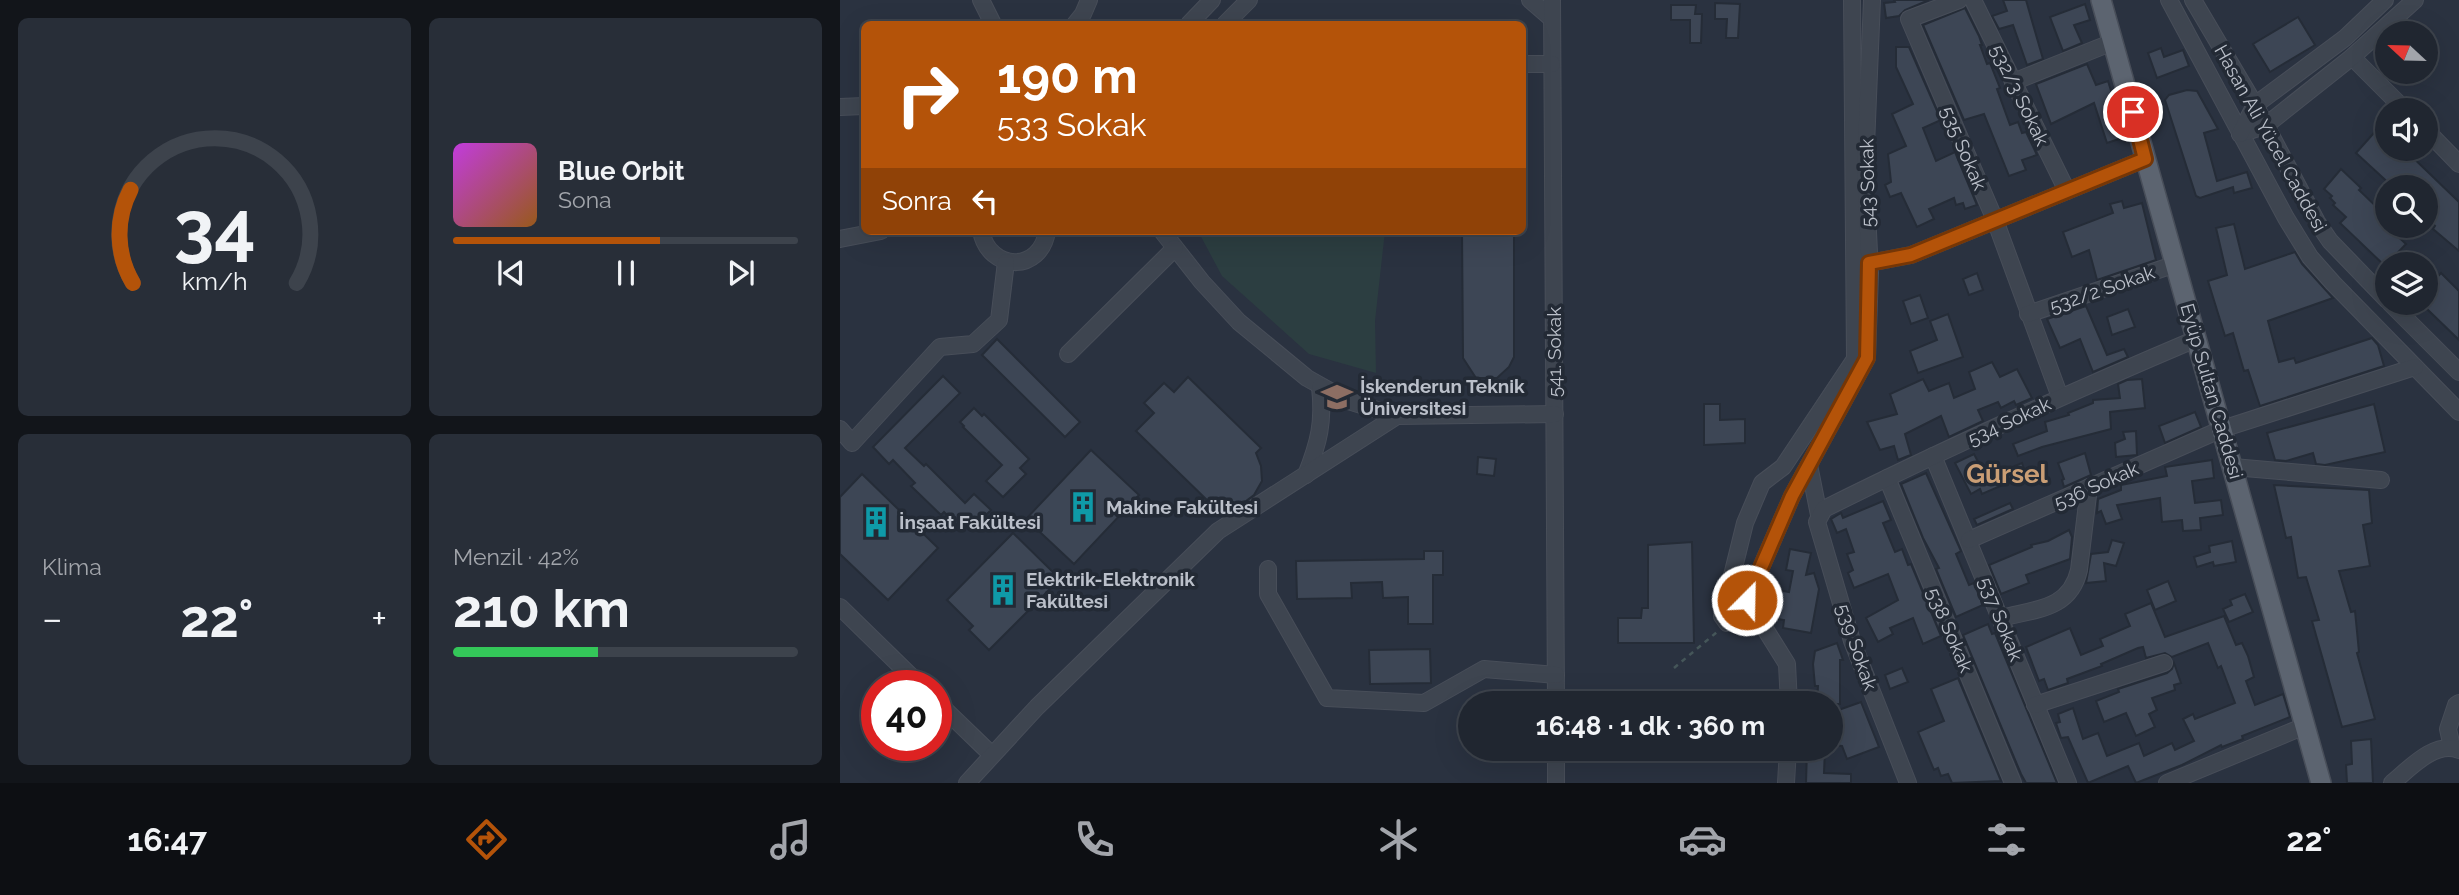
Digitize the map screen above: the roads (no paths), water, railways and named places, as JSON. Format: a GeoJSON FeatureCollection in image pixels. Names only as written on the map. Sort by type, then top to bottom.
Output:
{"type":"FeatureCollection","features":[{"type":"Feature","properties":{"kind":"main road","name":"Eyüp Sultan Caddesi"},"geometry":{"type":"LineString","coordinates":[[2101,0],[2321,783]]}},
{"type":"Feature","properties":{"kind":"street"},"geometry":{"type":"LineString","coordinates":[[981,0],[992,21]]}},
{"type":"Feature","properties":{"kind":"street"},"geometry":{"type":"LineString","coordinates":[[1077,21],[1083,14],[1088,0]]}},
{"type":"Feature","properties":{"kind":"street"},"geometry":{"type":"LineString","coordinates":[[1192,21],[1212,0]]}},
{"type":"Feature","properties":{"kind":"street"},"geometry":{"type":"LineString","coordinates":[[1228,21],[1248,0]]}},
{"type":"Feature","properties":{"kind":"street"},"geometry":{"type":"LineString","coordinates":[[1530,0],[1552,19]]}},
{"type":"Feature","properties":{"kind":"street","name":"541. Sokak"},"geometry":{"type":"LineString","coordinates":[[1552,0],[1556,691]]}},
{"type":"Feature","properties":{"kind":"street"},"geometry":{"type":"LineString","coordinates":[[1727,623],[1722,616],[1745,523],[1762,483],[1783,467],[1855,359],[1853,0]]}},
{"type":"Feature","properties":{"kind":"street","name":"543 Sokak"},"geometry":{"type":"LineString","coordinates":[[1788,691],[1787,664],[1747,600],[1792,496],[1867,358],[1869,263],[1864,170],[1872,0]]}},
{"type":"Feature","properties":{"kind":"street","name":"535 Sokak"},"geometry":{"type":"LineString","coordinates":[[1959,0],[1909,19],[1995,220],[2060,397]]}},
{"type":"Feature","properties":{"kind":"street","name":"532/3 Sokak"},"geometry":{"type":"LineString","coordinates":[[1973,0],[2067,191]]}},
{"type":"Feature","properties":{"kind":"street"},"geometry":{"type":"LineString","coordinates":[[2169,0],[2240,134],[2310,257],[2459,412]]}},
{"type":"Feature","properties":{"kind":"street","name":"Hasan Ali Yücel Caddesi"},"geometry":{"type":"LineString","coordinates":[[2193,0],[2255,106],[2317,222],[2330,241],[2375,288]]}},
{"type":"Feature","properties":{"kind":"street"},"geometry":{"type":"LineString","coordinates":[[2240,134],[2255,106],[2346,38],[2385,0]]}},
{"type":"Feature","properties":{"kind":"street"},"geometry":{"type":"LineString","coordinates":[[2240,134],[2265,126],[2352,57],[2415,0]]}},
{"type":"Feature","properties":{"kind":"street"},"geometry":{"type":"LineString","coordinates":[[2013,82],[2113,42]]}},
{"type":"Feature","properties":{"kind":"street"},"geometry":{"type":"LineString","coordinates":[[2352,57],[2393,98]]}},
{"type":"Feature","properties":{"kind":"street"},"geometry":{"type":"LineString","coordinates":[[1526,64],[1552,64]]}},
{"type":"Feature","properties":{"kind":"street"},"geometry":{"type":"LineString","coordinates":[[840,107],[861,106]]}},
{"type":"Feature","properties":{"kind":"street"},"geometry":{"type":"LineString","coordinates":[[2438,142],[2459,164]]}},
{"type":"Feature","properties":{"kind":"street"},"geometry":{"type":"LineString","coordinates":[[1869,263],[1911,255],[2145,159]]}},
{"type":"Feature","properties":{"kind":"street"},"geometry":{"type":"LineString","coordinates":[[840,239],[861,235]]}},
{"type":"Feature","properties":{"kind":"street"},"geometry":{"type":"LineString","coordinates":[[982,235],[988,250],[1006,262],[1028,260],[1044,244],[1046,235]]}},
{"type":"Feature","properties":{"kind":"street"},"geometry":{"type":"LineString","coordinates":[[1165,235],[1239,321],[1320,387],[1348,401],[1397,416],[1555,414]]}},
{"type":"Feature","properties":{"kind":"street"},"geometry":{"type":"LineString","coordinates":[[1068,355],[1175,248]]}},
{"type":"Feature","properties":{"kind":"street"},"geometry":{"type":"LineString","coordinates":[[840,429],[852,443],[940,347],[973,344],[999,320],[1006,262]]}},
{"type":"Feature","properties":{"kind":"street","name":"532/2 Sokak"},"geometry":{"type":"LineString","coordinates":[[2028,314],[2176,264]]}},
{"type":"Feature","properties":{"kind":"street","name":"Hasan Ali Yücel Caddesi"},"geometry":{"type":"LineString","coordinates":[[2402,315],[2459,372]]}},
{"type":"Feature","properties":{"kind":"street","name":"534 Sokak"},"geometry":{"type":"LineString","coordinates":[[1821,512],[1886,478],[2060,397],[2196,339]]}},
{"type":"Feature","properties":{"kind":"street","name":"536 Sokak"},"geometry":{"type":"LineString","coordinates":[[1969,540],[2222,429],[2414,367]]}},
{"type":"Feature","properties":{"kind":"street"},"geometry":{"type":"LineString","coordinates":[[1306,475],[1321,433],[1323,413],[1320,387]]}},
{"type":"Feature","properties":{"kind":"street"},"geometry":{"type":"LineString","coordinates":[[967,783],[1037,707],[1218,531],[1397,416]]}},
{"type":"Feature","properties":{"kind":"street","name":"537 Sokak"},"geometry":{"type":"LineString","coordinates":[[1933,456],[2068,783]]}},
{"type":"Feature","properties":{"kind":"street","name":"539 Sokak"},"geometry":{"type":"LineString","coordinates":[[1809,465],[1821,512],[1817,522],[1852,641],[1908,783]]}},
{"type":"Feature","properties":{"kind":"street"},"geometry":{"type":"LineString","coordinates":[[2233,467],[2381,480]]}},
{"type":"Feature","properties":{"kind":"street","name":"538 Sokak"},"geometry":{"type":"LineString","coordinates":[[1886,478],[2013,783]]}},
{"type":"Feature","properties":{"kind":"street"},"geometry":{"type":"LineString","coordinates":[[2001,618],[2062,601],[2071,593],[2079,570],[2089,487]]}},
{"type":"Feature","properties":{"kind":"street"},"geometry":{"type":"LineString","coordinates":[[1268,569],[1268,594],[1327,698],[1424,703],[1484,669],[1556,675]]}},
{"type":"Feature","properties":{"kind":"street"},"geometry":{"type":"LineString","coordinates":[[840,607],[905,670]]}},
{"type":"Feature","properties":{"kind":"street"},"geometry":{"type":"LineString","coordinates":[[2035,705],[2164,663]]}},
{"type":"Feature","properties":{"kind":"street"},"geometry":{"type":"LineString","coordinates":[[2392,783],[2426,754],[2455,748],[2448,729],[2459,703]]}},
{"type":"Feature","properties":{"kind":"street"},"geometry":{"type":"LineString","coordinates":[[952,716],[992,755]]}},
{"type":"Feature","properties":{"kind":"street"},"geometry":{"type":"LineString","coordinates":[[2166,783],[2305,726]]}},
{"type":"Feature","properties":{"kind":"street"},"geometry":{"type":"LineString","coordinates":[[1556,761],[1556,783]]}},
{"type":"Feature","properties":{"kind":"street"},"geometry":{"type":"LineString","coordinates":[[1786,783],[1787,761]]}},
{"type":"Feature","properties":{"kind":"place","name":"İskenderun Teknik Üniversitesi"},"geometry":{"type":"Point","coordinates":[1337,397]}},
{"type":"Feature","properties":{"kind":"place","name":"Makine Fakültesi"},"geometry":{"type":"Point","coordinates":[1083,507]}},
{"type":"Feature","properties":{"kind":"place","name":"İnşaat Fakültesi"},"geometry":{"type":"Point","coordinates":[876,522]}},
{"type":"Feature","properties":{"kind":"place","name":"Elektrik-Elektronik Fakültesi"},"geometry":{"type":"Point","coordinates":[1003,590]}},
{"type":"Feature","properties":{"kind":"district","name":"Gürsel"},"geometry":{"type":"Point","coordinates":[2007,474]}}]}
